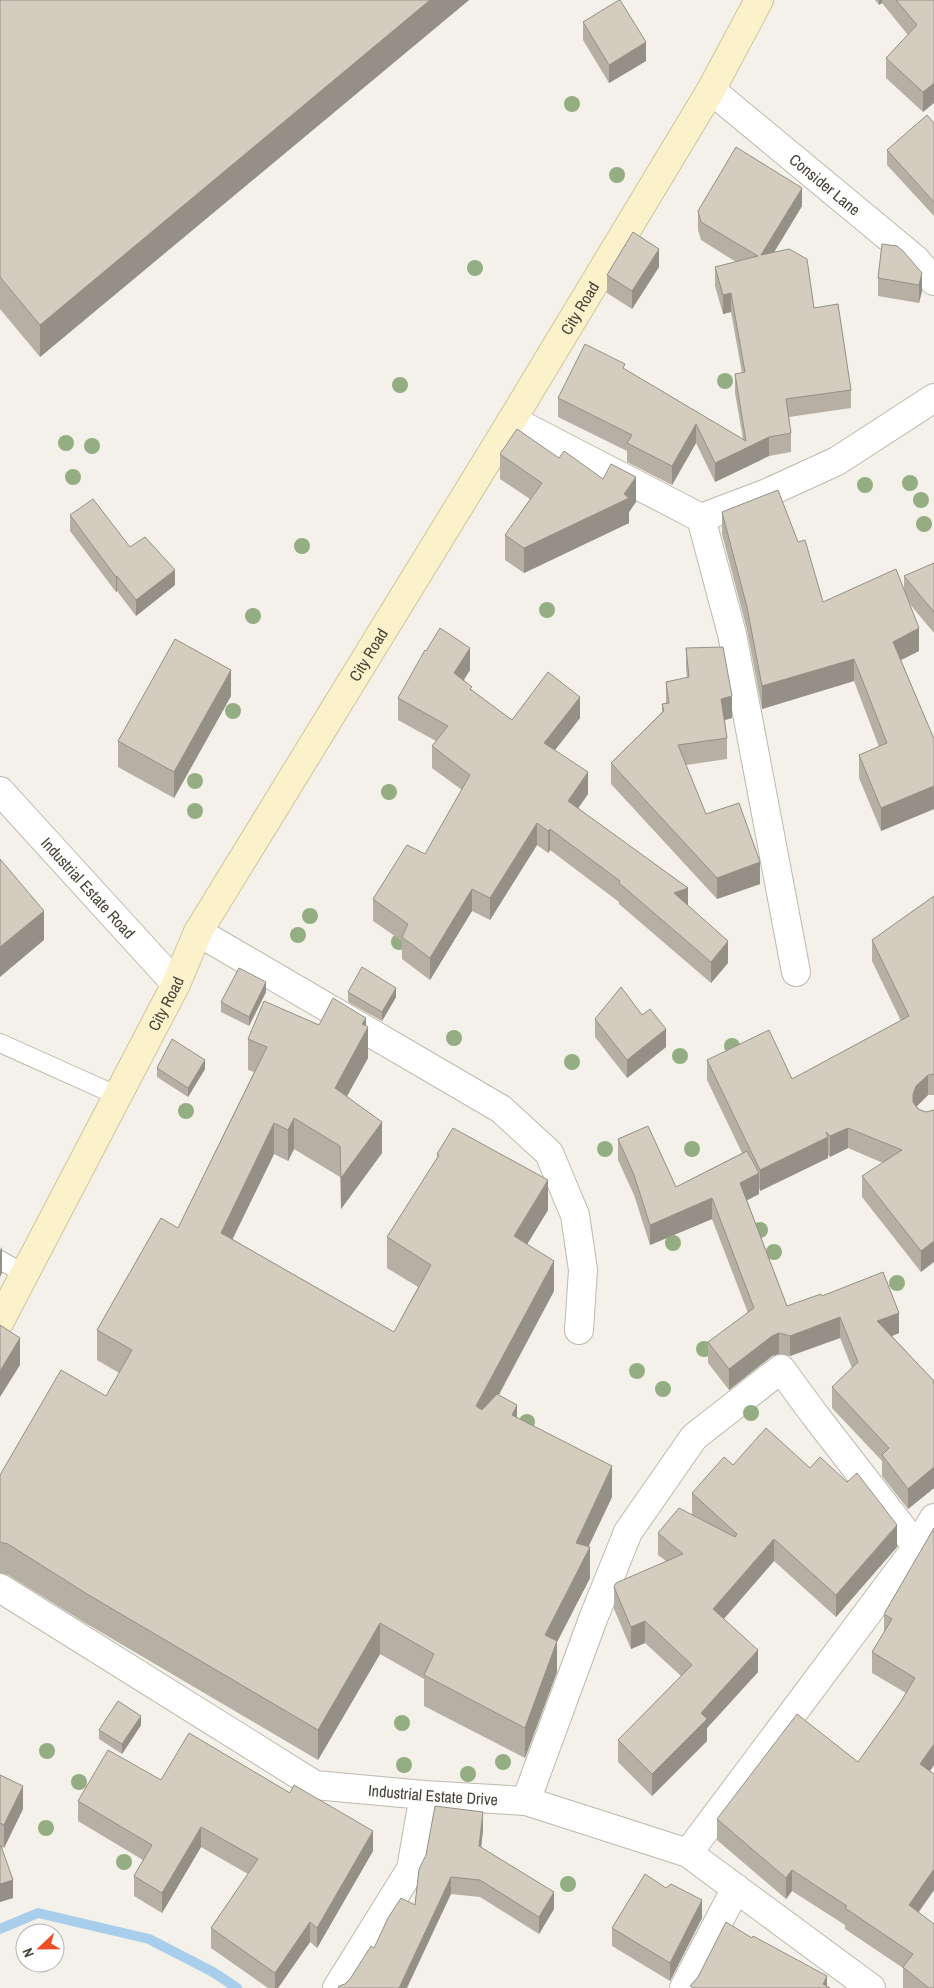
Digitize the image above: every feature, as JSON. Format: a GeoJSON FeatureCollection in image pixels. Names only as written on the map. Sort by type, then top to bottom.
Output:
{"type":"FeatureCollection","features":[{"type":"Feature","properties":{"kind":"main road","name":"City Road"},"geometry":{"type":"LineString","coordinates":[[0,1321],[176,984],[198,932],[712,90],[759,0]]}},
{"type":"Feature","properties":{"kind":"street","name":"Consider Lane"},"geometry":{"type":"LineString","coordinates":[[712,90],[915,260],[934,281]]}},
{"type":"Feature","properties":{"kind":"street"},"geometry":{"type":"LineString","coordinates":[[701,518],[768,493],[837,462],[934,398]]}},
{"type":"Feature","properties":{"kind":"street"},"geometry":{"type":"LineString","coordinates":[[512,420],[701,518],[732,634],[796,972]]}},
{"type":"Feature","properties":{"kind":"street","name":"Industrial Estate Road"},"geometry":{"type":"LineString","coordinates":[[0,791],[176,984]]}},
{"type":"Feature","properties":{"kind":"street"},"geometry":{"type":"LineString","coordinates":[[198,932],[501,1109],[549,1153],[575,1215],[583,1270],[579,1330]]}},
{"type":"Feature","properties":{"kind":"street"},"geometry":{"type":"LineString","coordinates":[[526,1801],[628,1532],[694,1437],[781,1368],[814,1414],[917,1547]]}},
{"type":"Feature","properties":{"kind":"street"},"geometry":{"type":"LineString","coordinates":[[688,1853],[917,1547],[933,1520]]}},
{"type":"Feature","properties":{"kind":"street","name":"Industrial Estate Drive"},"geometry":{"type":"LineString","coordinates":[[0,1588],[315,1785],[424,1795],[526,1801],[688,1853],[871,1988]]}},
{"type":"Feature","properties":{"kind":"street"},"geometry":{"type":"LineString","coordinates":[[337,1988],[411,1869],[424,1795]]}},
{"type":"Feature","properties":{"kind":"street"},"geometry":{"type":"LineString","coordinates":[[684,1988],[736,1888]]}},
{"type":"Feature","properties":{"kind":"lane"},"geometry":{"type":"LineString","coordinates":[[0,1043],[118,1096]]}},
{"type":"Feature","properties":{"kind":"lane"},"geometry":{"type":"LineString","coordinates":[[0,1260],[24,1274]]}},
{"type":"Feature","properties":{"kind":"building"},"geometry":{"type":"Polygon","coordinates":[[[0,0],[430,0],[40,325],[0,277],[0,0]]]}},
{"type":"Feature","properties":{"kind":"building"},"geometry":{"type":"Polygon","coordinates":[[[619,0],[646,42],[609,65],[583,22],[619,0]]]}},
{"type":"Feature","properties":{"kind":"building"},"geometry":{"type":"Polygon","coordinates":[[[896,0],[934,0],[934,83],[923,92],[886,58],[917,25],[896,0]]]}},
{"type":"Feature","properties":{"kind":"building"},"geometry":{"type":"Polygon","coordinates":[[[927,115],[934,123],[934,202],[887,150],[927,115]]]}},
{"type":"Feature","properties":{"kind":"building"},"geometry":{"type":"Polygon","coordinates":[[[736,147],[802,188],[761,255],[789,249],[807,259],[814,308],[838,304],[851,390],[786,399],[791,433],[769,437],[715,463],[696,424],[672,466],[627,443],[632,435],[558,398],[585,344],[625,364],[623,368],[746,441],[735,374],[745,372],[731,293],[723,295],[715,267],[758,256],[701,222],[698,211],[736,147]]]}},
{"type":"Feature","properties":{"kind":"building"},"geometry":{"type":"Polygon","coordinates":[[[633,232],[659,249],[632,291],[607,275],[633,232]]]}},
{"type":"Feature","properties":{"kind":"building"},"geometry":{"type":"Polygon","coordinates":[[[882,244],[897,246],[904,252],[922,273],[919,285],[878,278],[882,244]]]}},
{"type":"Feature","properties":{"kind":"building"},"geometry":{"type":"Polygon","coordinates":[[[517,429],[559,458],[564,451],[603,479],[611,464],[636,477],[624,494],[629,498],[524,548],[505,535],[542,483],[500,454],[517,429]]]}},
{"type":"Feature","properties":{"kind":"building"},"geometry":{"type":"Polygon","coordinates":[[[778,490],[798,542],[805,540],[823,602],[896,569],[919,628],[893,642],[934,739],[934,786],[881,808],[859,755],[887,743],[854,659],[762,686],[747,607],[722,512],[778,490]]]}},
{"type":"Feature","properties":{"kind":"building"},"geometry":{"type":"Polygon","coordinates":[[[93,499],[130,547],[145,537],[175,570],[136,600],[116,577],[70,515],[93,499]]]}},
{"type":"Feature","properties":{"kind":"building"},"geometry":{"type":"Polygon","coordinates":[[[934,563],[934,612],[904,576],[934,563]]]}},
{"type":"Feature","properties":{"kind":"building"},"geometry":{"type":"Polygon","coordinates":[[[440,628],[470,648],[454,673],[472,687],[470,689],[512,720],[548,672],[580,697],[544,743],[588,772],[568,801],[688,888],[674,893],[728,941],[711,962],[619,883],[620,881],[550,829],[548,831],[537,823],[490,898],[472,889],[430,958],[402,937],[408,924],[373,899],[407,845],[425,854],[470,775],[432,746],[448,726],[398,698],[425,650],[440,628]]]}},
{"type":"Feature","properties":{"kind":"building"},"geometry":{"type":"Polygon","coordinates":[[[175,639],[231,670],[174,772],[118,741],[175,639]]]}},
{"type":"Feature","properties":{"kind":"building"},"geometry":{"type":"Polygon","coordinates":[[[723,647],[732,696],[721,699],[727,738],[678,745],[706,814],[739,803],[760,862],[717,878],[611,763],[664,711],[662,704],[669,703],[666,682],[689,677],[686,648],[723,647]]]}},
{"type":"Feature","properties":{"kind":"building"},"geometry":{"type":"Polygon","coordinates":[[[0,859],[44,911],[0,947],[0,859]]]}},
{"type":"Feature","properties":{"kind":"building"},"geometry":{"type":"Polygon","coordinates":[[[934,896],[934,1074],[928,1075],[916,1086],[913,1094],[913,1102],[918,1109],[926,1112],[934,1110],[934,1241],[921,1251],[862,1176],[902,1150],[848,1128],[830,1136],[826,1132],[828,1137],[760,1170],[707,1060],[769,1030],[792,1079],[909,1016],[872,940],[934,896]]]}},
{"type":"Feature","properties":{"kind":"building"},"geometry":{"type":"Polygon","coordinates":[[[362,967],[396,988],[382,1012],[348,992],[362,967]]]}},
{"type":"Feature","properties":{"kind":"building"},"geometry":{"type":"Polygon","coordinates":[[[239,968],[266,982],[249,1017],[221,1002],[239,968]]]}},
{"type":"Feature","properties":{"kind":"building"},"geometry":{"type":"Polygon","coordinates":[[[621,987],[642,1015],[650,1009],[666,1029],[627,1060],[595,1019],[621,987]]]}},
{"type":"Feature","properties":{"kind":"building"},"geometry":{"type":"Polygon","coordinates":[[[333,998],[366,1018],[362,1024],[368,1027],[335,1088],[382,1122],[341,1178],[340,1146],[294,1118],[288,1130],[274,1123],[221,1233],[394,1332],[431,1265],[387,1237],[439,1155],[437,1154],[453,1128],[548,1180],[514,1236],[554,1261],[476,1406],[482,1410],[497,1394],[517,1405],[512,1415],[612,1466],[576,1543],[590,1547],[545,1635],[557,1641],[525,1728],[424,1675],[434,1654],[380,1623],[318,1730],[87,1594],[8,1544],[0,1542],[0,1475],[61,1370],[106,1396],[132,1350],[97,1330],[161,1218],[178,1228],[267,1047],[248,1039],[264,1001],[319,1025],[333,998]]]}},
{"type":"Feature","properties":{"kind":"building"},"geometry":{"type":"Polygon","coordinates":[[[172,1039],[205,1060],[188,1088],[157,1068],[172,1039]]]}},
{"type":"Feature","properties":{"kind":"building"},"geometry":{"type":"Polygon","coordinates":[[[648,1126],[676,1187],[747,1151],[759,1173],[740,1183],[787,1306],[821,1294],[822,1296],[883,1272],[899,1313],[877,1321],[934,1381],[934,1467],[908,1489],[882,1455],[889,1448],[832,1387],[858,1362],[840,1317],[790,1336],[779,1333],[772,1336],[729,1369],[708,1342],[754,1308],[712,1198],[650,1225],[634,1175],[618,1139],[648,1126]]]}},
{"type":"Feature","properties":{"kind":"building"},"geometry":{"type":"Polygon","coordinates":[[[0,1325],[20,1338],[0,1371],[0,1325]]]}},
{"type":"Feature","properties":{"kind":"building"},"geometry":{"type":"Polygon","coordinates":[[[766,1428],[810,1468],[820,1457],[847,1482],[857,1473],[897,1525],[836,1595],[774,1539],[713,1609],[758,1650],[701,1713],[707,1719],[652,1774],[618,1740],[692,1665],[645,1621],[631,1627],[614,1587],[616,1583],[683,1554],[658,1533],[679,1508],[735,1537],[737,1534],[692,1493],[724,1457],[733,1465],[766,1428]]]}},
{"type":"Feature","properties":{"kind":"building"},"geometry":{"type":"Polygon","coordinates":[[[934,1528],[934,1744],[920,1764],[934,1774],[934,1869],[909,1905],[934,1924],[934,1988],[929,1988],[903,1967],[913,1954],[845,1908],[847,1906],[792,1870],[786,1878],[717,1819],[797,1714],[858,1762],[900,1703],[915,1678],[872,1652],[892,1619],[884,1614],[934,1528]]]}},
{"type":"Feature","properties":{"kind":"building"},"geometry":{"type":"Polygon","coordinates":[[[118,1701],[141,1716],[122,1744],[99,1730],[118,1701]]]}},
{"type":"Feature","properties":{"kind":"building"},"geometry":{"type":"Polygon","coordinates":[[[189,1733],[290,1793],[294,1785],[373,1831],[317,1928],[310,1922],[275,1973],[211,1928],[258,1859],[201,1827],[162,1893],[134,1876],[152,1845],[78,1801],[108,1750],[161,1780],[189,1733]]]}},
{"type":"Feature","properties":{"kind":"building"},"geometry":{"type":"Polygon","coordinates":[[[0,1775],[23,1786],[4,1825],[0,1823],[0,1775]]]}},
{"type":"Feature","properties":{"kind":"building"},"geometry":{"type":"Polygon","coordinates":[[[435,1806],[483,1812],[479,1846],[554,1892],[539,1917],[480,1880],[451,1877],[399,1988],[338,1988],[350,1979],[371,1946],[374,1948],[388,1918],[401,1898],[415,1905],[419,1869],[426,1855],[435,1806]]]}},
{"type":"Feature","properties":{"kind":"building"},"geometry":{"type":"Polygon","coordinates":[[[0,1846],[13,1880],[0,1884],[0,1846]]]}},
{"type":"Feature","properties":{"kind":"building"},"geometry":{"type":"Polygon","coordinates":[[[645,1874],[666,1888],[671,1884],[702,1900],[670,1963],[612,1928],[645,1874]]]}},
{"type":"Feature","properties":{"kind":"building"},"geometry":{"type":"Polygon","coordinates":[[[726,1922],[752,1938],[753,1936],[827,1976],[823,1984],[830,1988],[694,1988],[690,1986],[698,1977],[726,1922]]]}},
{"type":"Feature","properties":{"kind":"waterway"},"geometry":{"type":"LineString","coordinates":[[0,1929],[38,1913],[149,1939],[213,1972],[237,1988]]}}]}
